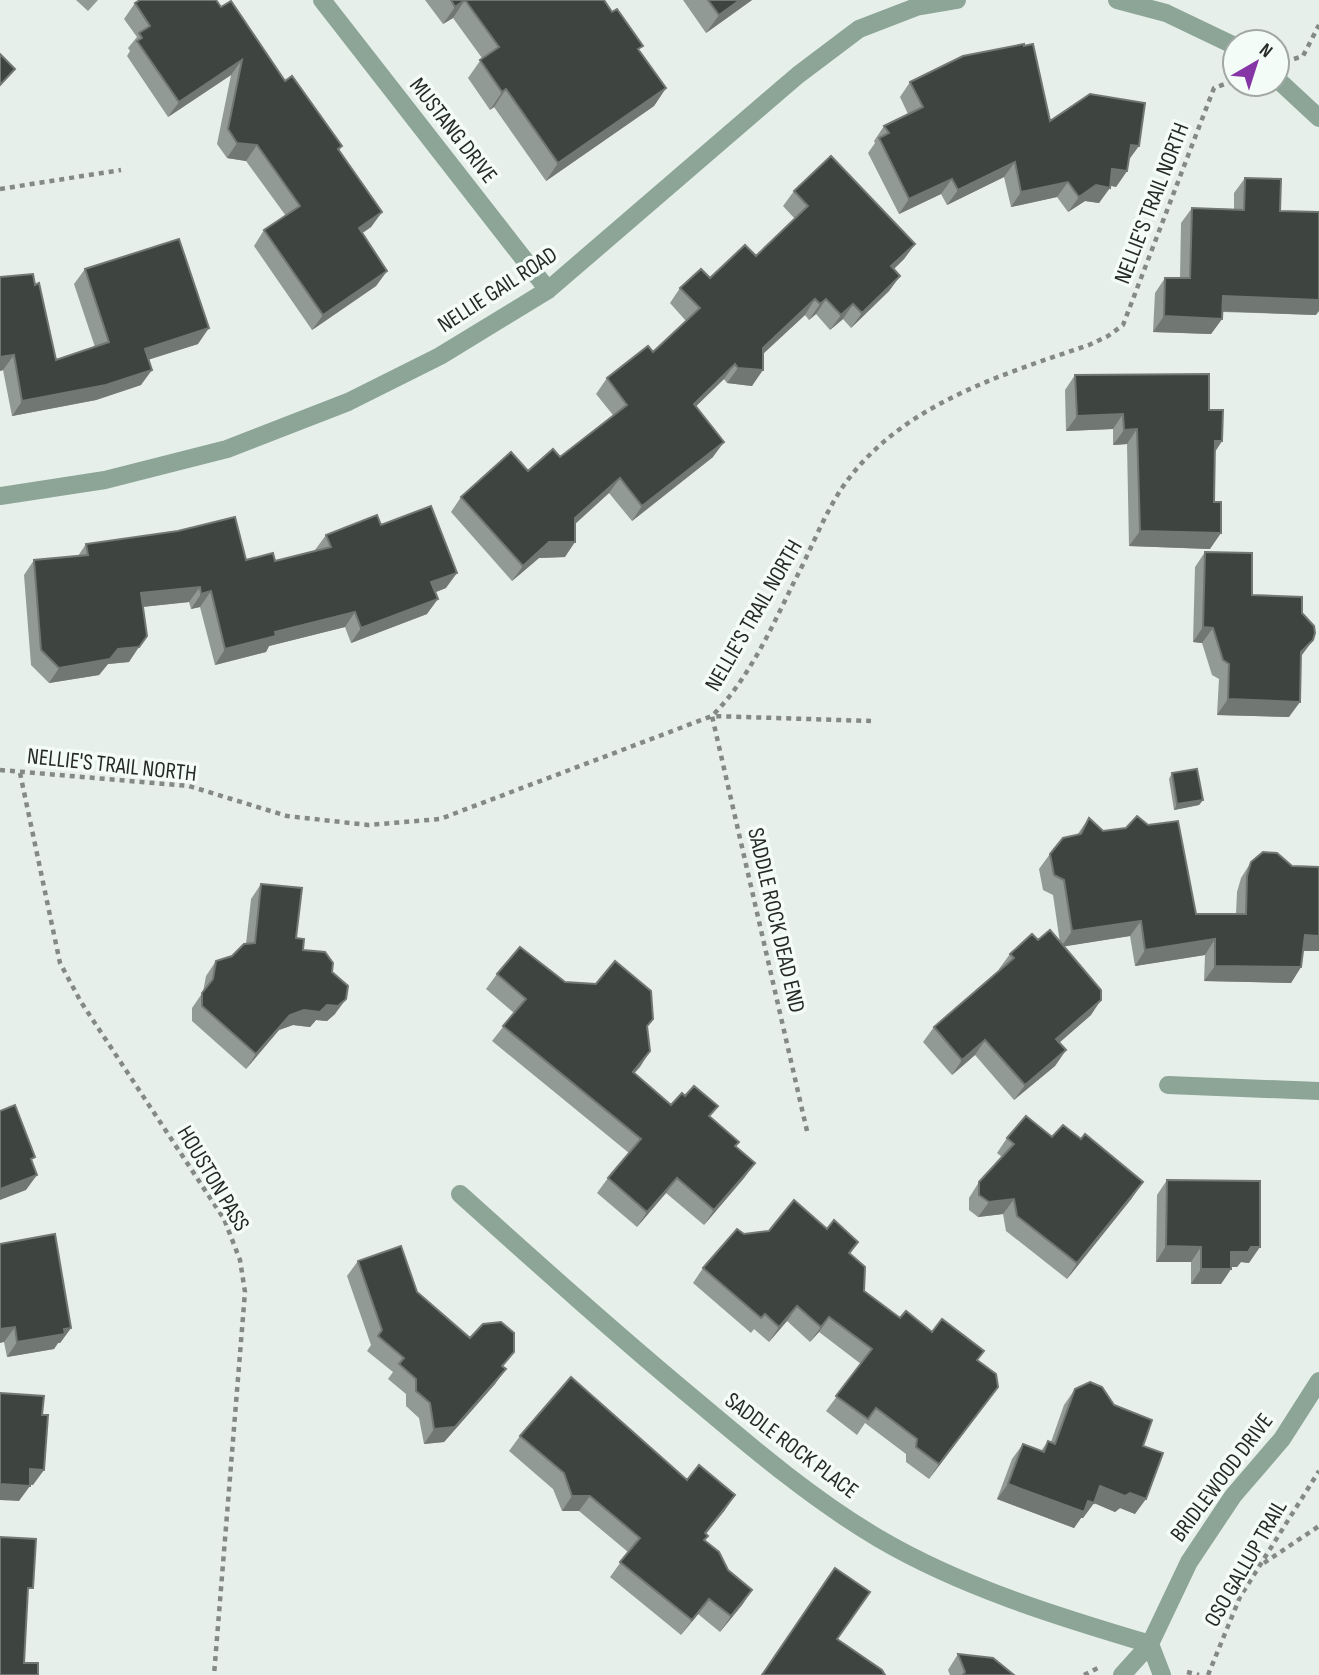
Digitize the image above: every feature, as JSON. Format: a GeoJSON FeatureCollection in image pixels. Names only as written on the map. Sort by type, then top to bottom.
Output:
{"type":"FeatureCollection","features":[{"type":"Feature","properties":{"kind":"street","name":"MUSTANG DRIVE"},"geometry":{"type":"LineString","coordinates":[[322,0],[548,290]]}},
{"type":"Feature","properties":{"kind":"street","name":"NELLIE GAIL ROAD"},"geometry":{"type":"LineString","coordinates":[[0,496],[104,480],[227,449],[348,402],[440,356],[548,290],[798,75],[859,29],[916,7],[957,0]]}},
{"type":"Feature","properties":{"kind":"street"},"geometry":{"type":"LineString","coordinates":[[1117,0],[1166,13],[1221,39]]}},
{"type":"Feature","properties":{"kind":"street"},"geometry":{"type":"LineString","coordinates":[[1291,92],[1319,118]]}},
{"type":"Feature","properties":{"kind":"street"},"geometry":{"type":"LineString","coordinates":[[1168,1085],[1319,1091]]}},
{"type":"Feature","properties":{"kind":"street","name":"SADDLE ROCK PLACE"},"geometry":{"type":"LineString","coordinates":[[460,1194],[652,1364],[773,1466],[877,1538],[915,1558],[978,1584],[1088,1626],[1150,1644]]}},
{"type":"Feature","properties":{"kind":"street","name":"BRIDLEWOOD DRIVE"},"geometry":{"type":"LineString","coordinates":[[1122,1675],[1150,1644],[1189,1562],[1233,1496],[1282,1439],[1319,1381]]}},
{"type":"Feature","properties":{"kind":"street"},"geometry":{"type":"LineString","coordinates":[[1150,1644],[1163,1675]]}},
{"type":"Feature","properties":{"kind":"path"},"geometry":{"type":"LineString","coordinates":[[1303,56],[1319,25]]}},
{"type":"Feature","properties":{"kind":"path","name":"NELLIE'S TRAIL NORTH"},"geometry":{"type":"LineString","coordinates":[[0,770],[189,786],[287,816],[380,824],[440,819],[712,716],[730,698],[769,632],[843,487],[876,447],[945,399],[1089,345],[1108,337],[1123,325],[1214,88],[1221,85]]}},
{"type":"Feature","properties":{"kind":"path"},"geometry":{"type":"LineString","coordinates":[[0,189],[121,170]]}},
{"type":"Feature","properties":{"kind":"path"},"geometry":{"type":"LineString","coordinates":[[712,716],[871,721]]}},
{"type":"Feature","properties":{"kind":"path","name":"SADDLE ROCK DEAD END"},"geometry":{"type":"LineString","coordinates":[[712,716],[807,1131]]}},
{"type":"Feature","properties":{"kind":"path","name":"HOUSTON PASS"},"geometry":{"type":"LineString","coordinates":[[20,773],[60,963],[81,1002],[223,1219],[240,1260],[245,1292],[214,1675]]}},
{"type":"Feature","properties":{"kind":"path","name":"OSO GALLUP TRAIL"},"geometry":{"type":"LineString","coordinates":[[1208,1675],[1240,1597],[1319,1471]]}},
{"type":"Feature","properties":{"kind":"path"},"geometry":{"type":"LineString","coordinates":[[1261,1565],[1319,1526]]}},
{"type":"Feature","properties":{"kind":"path"},"geometry":{"type":"LineString","coordinates":[[1084,1675],[1094,1670]]}},
{"type":"Feature","properties":{"kind":"path"},"geometry":{"type":"LineString","coordinates":[[1185,1672],[1199,1675]]}},
{"type":"Feature","properties":{"kind":"building"},"geometry":{"type":"Polygon","coordinates":[[[140,0],[216,0],[221,7],[231,1],[285,81],[292,76],[342,146],[338,149],[382,212],[359,228],[387,271],[323,315],[264,230],[300,206],[257,145],[237,143],[228,129],[242,60],[179,102],[137,41],[142,38],[139,33],[150,26],[135,3],[140,0]]]}},
{"type":"Feature","properties":{"kind":"building"},"geometry":{"type":"Polygon","coordinates":[[[451,0],[465,0],[455,7],[451,0]]]}},
{"type":"Feature","properties":{"kind":"building"},"geometry":{"type":"Polygon","coordinates":[[[465,0],[604,0],[612,12],[617,9],[643,46],[638,49],[666,88],[558,163],[506,89],[502,92],[480,60],[499,47],[465,0]]]}},
{"type":"Feature","properties":{"kind":"building"},"geometry":{"type":"Polygon","coordinates":[[[708,0],[740,0],[719,15],[708,0]]]}},
{"type":"Feature","properties":{"kind":"building"},"geometry":{"type":"Polygon","coordinates":[[[1033,44],[1050,121],[1090,94],[1145,103],[1139,146],[1131,145],[1127,171],[1112,169],[1110,188],[1096,185],[1079,197],[1068,182],[1021,192],[1015,162],[958,190],[952,179],[909,199],[879,138],[889,133],[884,126],[923,107],[910,82],[963,56],[1033,44]]]}},
{"type":"Feature","properties":{"kind":"building"},"geometry":{"type":"Polygon","coordinates":[[[0,54],[15,69],[0,85],[0,54]]]}},
{"type":"Feature","properties":{"kind":"building"},"geometry":{"type":"Polygon","coordinates":[[[831,156],[915,244],[891,266],[900,276],[862,313],[853,304],[841,315],[826,299],[820,304],[815,299],[763,348],[763,370],[738,368],[735,364],[694,404],[724,442],[642,506],[620,478],[575,518],[575,542],[549,542],[523,566],[461,497],[511,452],[528,471],[553,449],[560,457],[627,405],[607,378],[648,346],[653,352],[700,308],[680,288],[701,269],[710,278],[745,245],[756,256],[808,206],[794,191],[831,156]]]}},
{"type":"Feature","properties":{"kind":"building"},"geometry":{"type":"Polygon","coordinates":[[[1245,178],[1281,179],[1280,211],[1319,212],[1319,300],[1223,296],[1222,319],[1164,316],[1165,278],[1190,278],[1192,208],[1244,210],[1245,178]]]}},
{"type":"Feature","properties":{"kind":"building"},"geometry":{"type":"Polygon","coordinates":[[[179,239],[209,328],[145,349],[152,370],[106,385],[22,401],[14,355],[0,357],[0,277],[33,274],[35,285],[39,283],[56,360],[109,342],[85,269],[179,239]]]}},
{"type":"Feature","properties":{"kind":"building"},"geometry":{"type":"Polygon","coordinates":[[[1209,374],[1209,410],[1223,410],[1222,441],[1215,441],[1214,502],[1221,502],[1221,533],[1140,531],[1137,429],[1124,430],[1123,414],[1077,416],[1075,375],[1209,374]]]}},
{"type":"Feature","properties":{"kind":"building"},"geometry":{"type":"Polygon","coordinates":[[[431,506],[457,573],[431,582],[438,599],[361,628],[355,612],[275,632],[276,636],[225,649],[211,591],[201,594],[200,587],[141,593],[147,636],[139,647],[118,649],[110,659],[59,668],[41,650],[34,560],[88,555],[86,544],[178,531],[235,517],[246,560],[273,553],[275,561],[331,547],[326,535],[377,515],[381,525],[431,506]]]}},
{"type":"Feature","properties":{"kind":"building"},"geometry":{"type":"Polygon","coordinates":[[[1205,552],[1252,553],[1252,595],[1302,597],[1302,613],[1314,626],[1315,633],[1313,640],[1301,652],[1300,702],[1228,699],[1229,664],[1223,660],[1213,628],[1203,627],[1205,552]]]}},
{"type":"Feature","properties":{"kind":"building"},"geometry":{"type":"Polygon","coordinates":[[[1197,769],[1203,800],[1177,804],[1172,773],[1197,769]]]}},
{"type":"Feature","properties":{"kind":"building"},"geometry":{"type":"Polygon","coordinates":[[[1137,816],[1148,825],[1178,821],[1196,914],[1246,914],[1247,876],[1251,862],[1263,852],[1277,853],[1292,866],[1319,867],[1319,936],[1305,935],[1301,967],[1215,966],[1215,939],[1145,950],[1141,921],[1072,931],[1064,880],[1054,875],[1050,854],[1063,838],[1081,834],[1089,818],[1103,831],[1126,828],[1137,816]]]}},
{"type":"Feature","properties":{"kind":"building"},"geometry":{"type":"Polygon","coordinates":[[[261,884],[302,888],[296,938],[304,939],[303,950],[325,952],[333,963],[332,972],[348,986],[346,999],[338,1006],[327,1005],[320,1012],[304,1010],[290,1015],[256,1054],[202,1006],[202,993],[213,979],[216,961],[232,956],[244,944],[255,943],[261,884]]]}},
{"type":"Feature","properties":{"kind":"building"},"geometry":{"type":"Polygon","coordinates":[[[1050,930],[1101,990],[1101,1000],[1056,1039],[1066,1050],[1025,1085],[985,1040],[962,1060],[934,1027],[1014,958],[1010,954],[1032,934],[1038,940],[1050,930]]]}},
{"type":"Feature","properties":{"kind":"building"},"geometry":{"type":"Polygon","coordinates":[[[520,947],[565,982],[596,984],[615,961],[651,991],[653,1019],[647,1026],[650,1051],[633,1072],[671,1105],[682,1093],[685,1096],[694,1086],[718,1106],[709,1116],[739,1142],[735,1146],[755,1163],[714,1210],[677,1178],[647,1212],[608,1178],[641,1139],[503,1026],[526,999],[497,974],[520,947]]]}},
{"type":"Feature","properties":{"kind":"building"},"geometry":{"type":"Polygon","coordinates":[[[15,1105],[35,1157],[31,1159],[37,1175],[0,1189],[0,1111],[15,1105]]]}},
{"type":"Feature","properties":{"kind":"building"},"geometry":{"type":"Polygon","coordinates":[[[1026,1116],[1052,1137],[1063,1125],[1081,1139],[1085,1134],[1143,1182],[1077,1263],[1017,1216],[1014,1199],[989,1202],[979,1195],[979,1182],[1014,1144],[1007,1138],[1026,1116]]]}},
{"type":"Feature","properties":{"kind":"building"},"geometry":{"type":"Polygon","coordinates":[[[1167,1180],[1260,1181],[1260,1247],[1251,1247],[1248,1252],[1231,1252],[1231,1269],[1201,1269],[1201,1247],[1166,1246],[1167,1180]]]}},
{"type":"Feature","properties":{"kind":"building"},"geometry":{"type":"Polygon","coordinates":[[[794,1200],[827,1229],[834,1220],[858,1242],[849,1253],[865,1267],[864,1291],[900,1318],[906,1311],[932,1332],[942,1319],[984,1351],[977,1360],[996,1374],[998,1387],[939,1464],[916,1447],[917,1439],[876,1408],[868,1419],[836,1396],[872,1349],[829,1317],[821,1327],[797,1306],[779,1327],[765,1314],[761,1318],[703,1268],[737,1229],[744,1234],[769,1231],[794,1200]]]}},
{"type":"Feature","properties":{"kind":"building"},"geometry":{"type":"Polygon","coordinates":[[[55,1234],[71,1328],[64,1329],[65,1334],[17,1342],[15,1327],[0,1329],[0,1244],[55,1234]]]}},
{"type":"Feature","properties":{"kind":"building"},"geometry":{"type":"Polygon","coordinates":[[[401,1246],[417,1292],[470,1338],[483,1324],[501,1322],[514,1333],[514,1352],[502,1366],[506,1369],[455,1427],[434,1429],[430,1403],[416,1391],[416,1379],[399,1364],[404,1358],[378,1336],[382,1330],[358,1261],[401,1246]]]}},
{"type":"Feature","properties":{"kind":"building"},"geometry":{"type":"Polygon","coordinates":[[[571,1377],[687,1480],[699,1465],[735,1495],[705,1533],[708,1536],[704,1540],[719,1552],[728,1570],[752,1590],[731,1616],[709,1599],[692,1620],[620,1562],[640,1538],[590,1496],[572,1496],[564,1473],[520,1436],[571,1377]]]}},
{"type":"Feature","properties":{"kind":"building"},"geometry":{"type":"Polygon","coordinates":[[[1090,1382],[1102,1387],[1114,1405],[1152,1420],[1143,1446],[1163,1453],[1146,1499],[1130,1493],[1125,1496],[1100,1486],[1094,1503],[1088,1501],[1084,1512],[1008,1484],[1023,1444],[1044,1452],[1048,1441],[1055,1444],[1075,1389],[1090,1382]]]}},
{"type":"Feature","properties":{"kind":"building"},"geometry":{"type":"Polygon","coordinates":[[[0,1393],[44,1396],[42,1415],[48,1415],[44,1470],[30,1469],[30,1486],[0,1484],[0,1393]]]}},
{"type":"Feature","properties":{"kind":"building"},"geometry":{"type":"Polygon","coordinates":[[[0,1537],[36,1539],[33,1588],[28,1588],[24,1663],[38,1663],[38,1675],[0,1675],[0,1537]]]}},
{"type":"Feature","properties":{"kind":"building"},"geometry":{"type":"Polygon","coordinates":[[[835,1568],[870,1592],[837,1639],[882,1670],[885,1675],[762,1675],[835,1568]]]}},
{"type":"Feature","properties":{"kind":"building"},"geometry":{"type":"Polygon","coordinates":[[[958,1654],[993,1658],[1014,1675],[963,1675],[965,1672],[958,1654]]]}}]}
